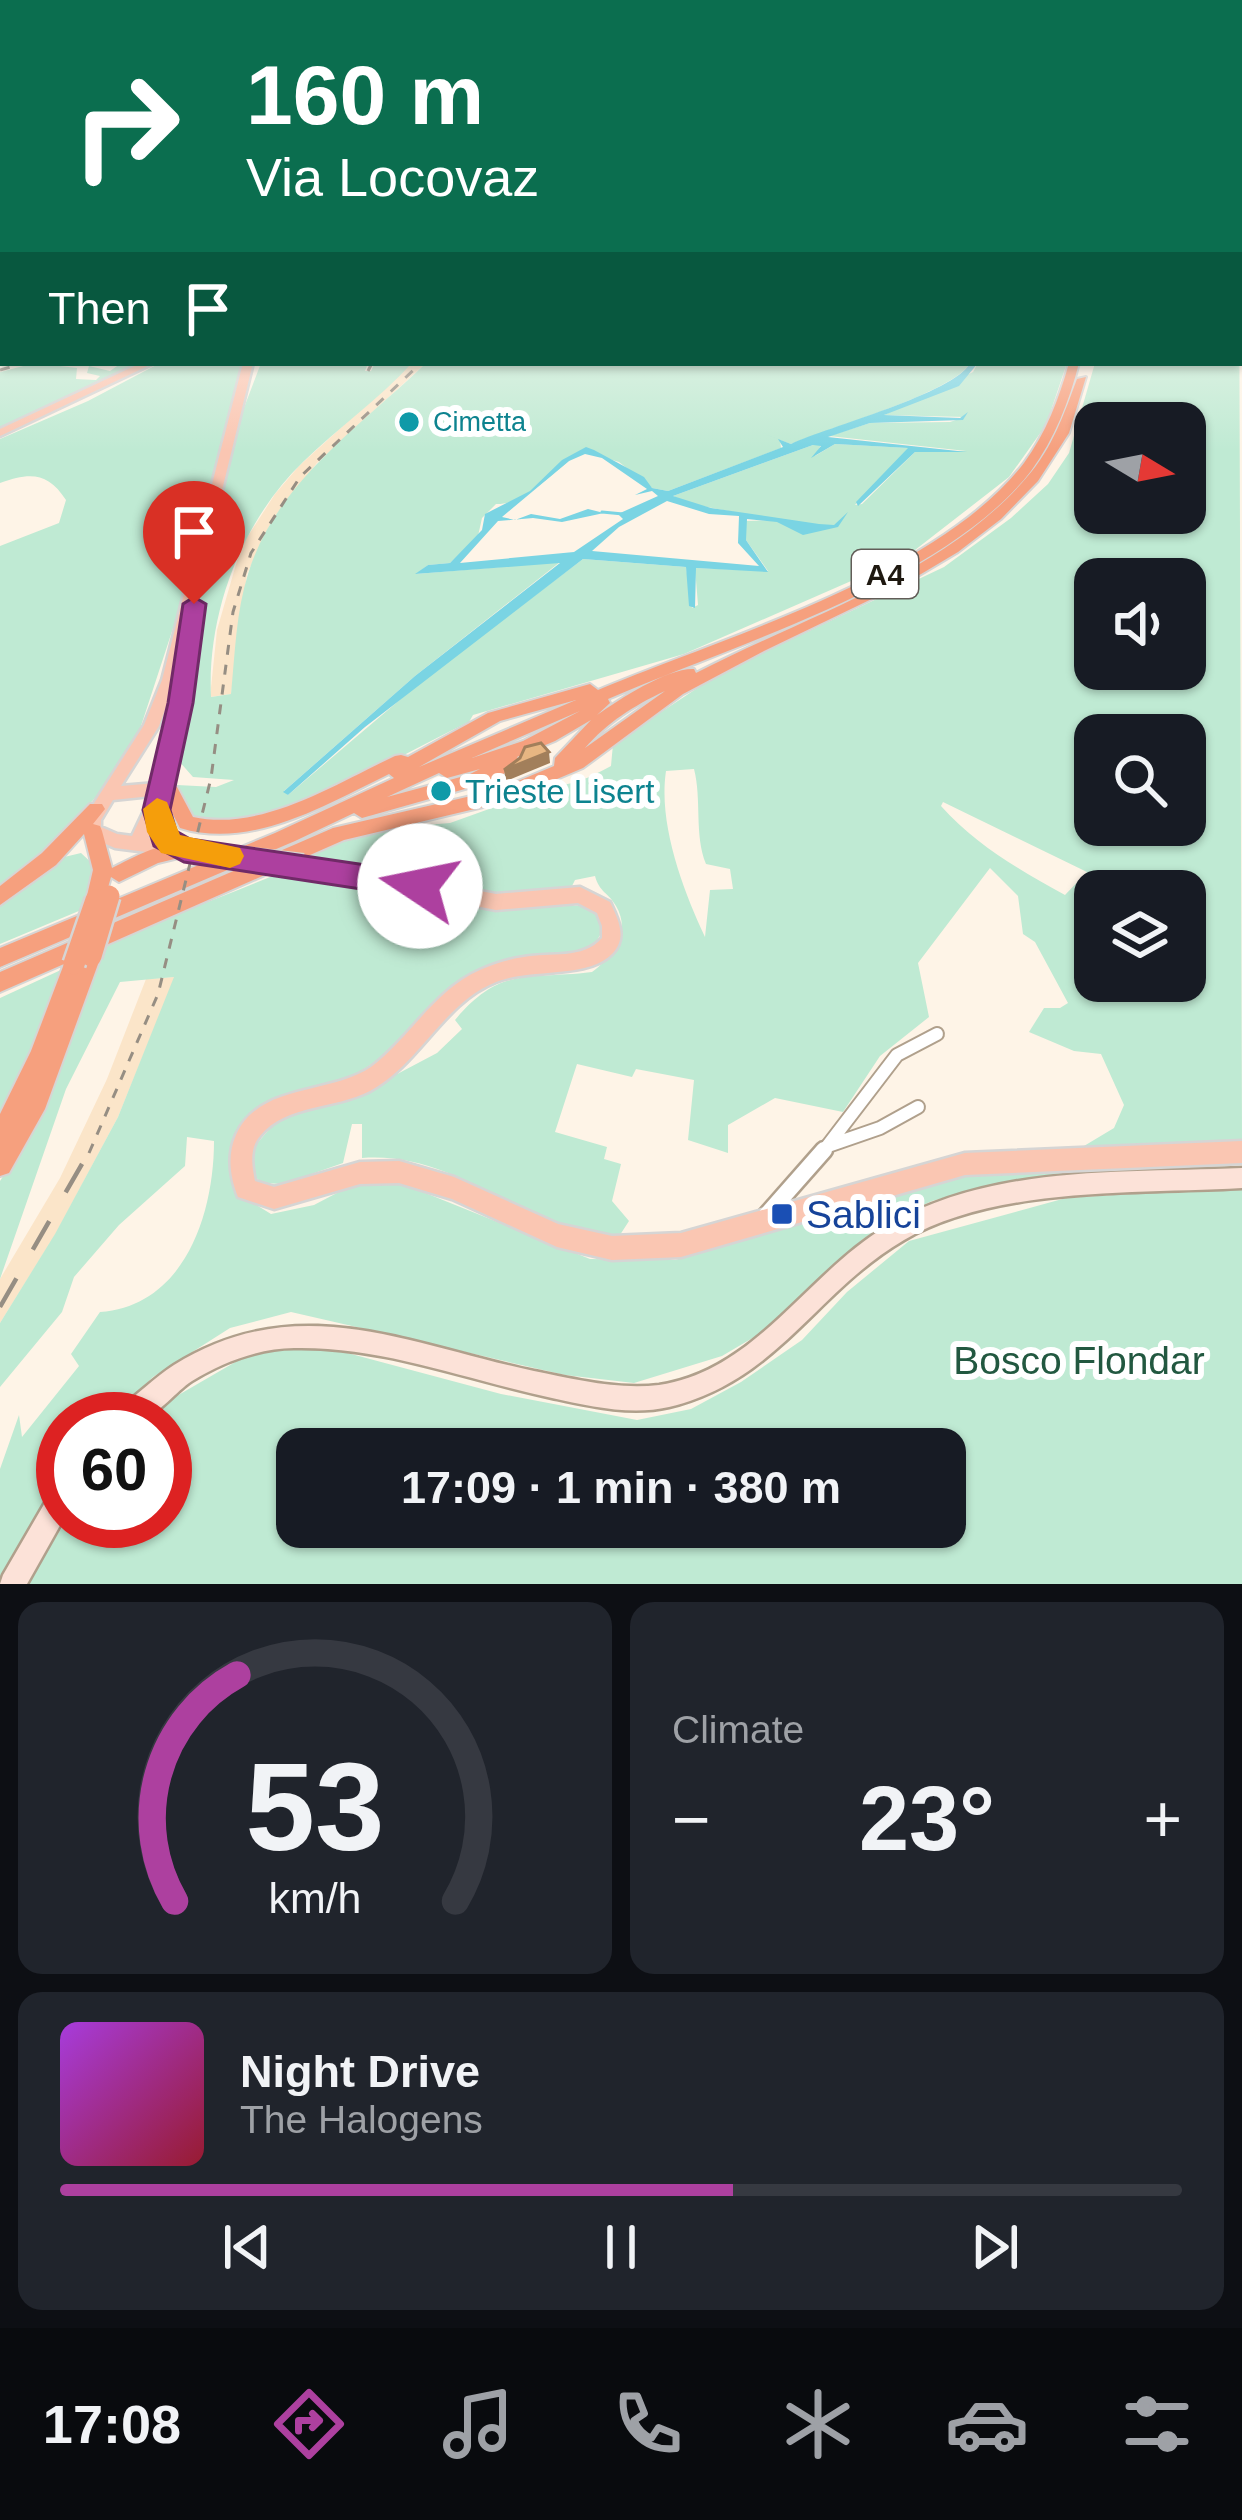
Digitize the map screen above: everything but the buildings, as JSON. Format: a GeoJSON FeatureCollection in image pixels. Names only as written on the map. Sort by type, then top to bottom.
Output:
{"type":"FeatureCollection","features":[{"type":"Feature","properties":{"kind":"highway","name":"A4"},"geometry":{"type":"LineString","coordinates":[[281,839],[474,735],[525,713],[664,669],[884,574],[978,515],[1022,474],[1059,415],[1073,366]]}},
{"type":"Feature","properties":{"kind":"highway","name":"A4"},"geometry":{"type":"LineString","coordinates":[[74,959],[340,833],[373,822],[472,805],[578,763],[677,690],[897,582],[992,521],[1036,478],[1058,448],[1085,366]]}},
{"type":"Feature","properties":{"kind":"highway","name":"A4"},"geometry":{"type":"LineString","coordinates":[[281,839],[494,717],[664,669]]}},
{"type":"Feature","properties":{"kind":"highway","name":"A4"},"geometry":{"type":"LineString","coordinates":[[281,839],[369,812],[440,799],[481,782],[500,767],[562,738],[616,696],[664,669]]}},
{"type":"Feature","properties":{"kind":"highway","name":"A4"},"geometry":{"type":"LineString","coordinates":[[0,958],[381,794],[481,763],[572,724],[664,669]]}},
{"type":"Feature","properties":{"kind":"highway"},"geometry":{"type":"LineString","coordinates":[[163,789],[170,792],[181,818],[192,826],[242,825],[291,810],[474,735]]}},
{"type":"Feature","properties":{"kind":"highway"},"geometry":{"type":"LineString","coordinates":[[0,898],[49,859],[103,802]]}},
{"type":"Feature","properties":{"kind":"highway"},"geometry":{"type":"LineString","coordinates":[[93,831],[103,870],[103,898]]}},
{"type":"Feature","properties":{"kind":"highway"},"geometry":{"type":"LineString","coordinates":[[0,1139],[32,1077],[74,959],[103,898],[137,845]]}},
{"type":"Feature","properties":{"kind":"highway"},"geometry":{"type":"LineString","coordinates":[[118,874],[154,856],[194,851]]}},
{"type":"Feature","properties":{"kind":"highway"},"geometry":{"type":"LineString","coordinates":[[0,986],[74,959]]}},
{"type":"Feature","properties":{"kind":"highway"},"geometry":{"type":"LineString","coordinates":[[0,1164],[37,1100],[74,959]]}},
{"type":"Feature","properties":{"kind":"main road"},"geometry":{"type":"LineString","coordinates":[[0,434],[143,366]]}},
{"type":"Feature","properties":{"kind":"main road"},"geometry":{"type":"LineString","coordinates":[[251,366],[196,579],[151,726],[103,802],[93,831],[137,845],[304,865],[496,902],[580,895],[604,908],[611,934],[605,947],[580,962],[531,964],[481,979],[380,1073],[341,1093],[263,1116],[247,1133],[239,1163],[246,1189],[274,1198],[360,1173],[399,1172],[454,1188],[556,1235],[612,1248],[680,1245],[965,1164],[1242,1152]]}},
{"type":"Feature","properties":{"kind":"main road"},"geometry":{"type":"LineString","coordinates":[[137,845],[163,789],[181,703],[196,579]]}},
{"type":"Feature","properties":{"kind":"main road"},"geometry":{"type":"LineString","coordinates":[[103,802],[163,789]]}},
{"type":"Feature","properties":{"kind":"main road"},"geometry":{"type":"LineString","coordinates":[[157,810],[164,838],[194,851]]}},
{"type":"Feature","properties":{"kind":"main road"},"geometry":{"type":"LineString","coordinates":[[157,1392],[247,1343],[307,1333],[382,1342],[558,1389],[617,1399],[668,1395],[715,1379],[757,1354],[860,1259],[934,1213],[974,1199],[1014,1193],[1242,1178]]}},
{"type":"Feature","properties":{"kind":"main road"},"geometry":{"type":"LineString","coordinates":[[12,1584],[36,1543]]}},
{"type":"Feature","properties":{"kind":"street"},"geometry":{"type":"LineString","coordinates":[[758,1225],[897,1055],[938,1034]]}},
{"type":"Feature","properties":{"kind":"street"},"geometry":{"type":"LineString","coordinates":[[826,1147],[880,1128],[918,1107]]}},
{"type":"Feature","properties":{"kind":"shaded area"},"geometry":{"type":"Polygon","coordinates":[[[409,366],[423,366],[317,463],[272,520],[247,574],[231,694],[210,697],[217,630],[241,547],[299,466],[409,366]]]}},
{"type":"Feature","properties":{"kind":"shaded area"},"geometry":{"type":"Polygon","coordinates":[[[175,977],[118,1117],[55,1235],[0,1323],[0,1279],[60,1178],[107,1079],[146,979],[175,977]]]}},
{"type":"Feature","properties":{"kind":"green space"},"geometry":{"type":"Polygon","coordinates":[[[23,366],[60,366],[77,368],[76,379],[96,380],[100,376],[87,373],[89,366],[110,371],[117,366],[138,366],[0,431],[0,372],[23,366]]]}},
{"type":"Feature","properties":{"kind":"green space"},"geometry":{"type":"Polygon","coordinates":[[[154,366],[242,366],[179,610],[140,729],[107,785],[53,844],[0,887],[0,546],[59,523],[66,500],[38,477],[0,483],[0,439],[154,366]]]}},
{"type":"Feature","properties":{"kind":"green space"},"geometry":{"type":"Polygon","coordinates":[[[260,366],[367,366],[365,371],[371,371],[374,366],[409,366],[303,462],[262,512],[222,601],[211,665],[211,697],[231,694],[244,588],[278,511],[323,458],[423,366],[967,366],[916,397],[791,444],[780,440],[781,448],[668,491],[652,488],[619,462],[582,451],[530,492],[496,504],[482,518],[478,536],[450,563],[428,565],[416,574],[560,562],[415,676],[284,791],[288,795],[422,681],[583,559],[686,567],[692,608],[698,605],[695,568],[768,571],[746,540],[745,521],[776,520],[691,504],[673,496],[813,445],[821,445],[815,456],[835,444],[909,448],[855,505],[862,504],[915,452],[966,451],[829,436],[870,423],[950,422],[965,417],[884,415],[973,372],[976,366],[1066,366],[1046,425],[1009,477],[906,557],[684,654],[473,715],[469,722],[301,802],[229,818],[193,819],[180,803],[177,785],[216,787],[234,780],[193,777],[178,760],[202,576],[237,426],[260,366]]]}},
{"type":"Feature","properties":{"kind":"green space"},"geometry":{"type":"Polygon","coordinates":[[[1094,366],[1239,366],[1242,1144],[1079,1149],[1114,1128],[1124,1105],[1101,1054],[1074,1051],[1029,1032],[1044,1008],[1068,1003],[1035,942],[1023,934],[1018,896],[990,868],[918,963],[929,1017],[880,1056],[843,1112],[775,1098],[728,1125],[728,1153],[688,1140],[694,1080],[636,1069],[632,1077],[577,1064],[555,1132],[607,1147],[604,1159],[621,1164],[612,1201],[629,1221],[618,1238],[547,1221],[432,1167],[362,1158],[362,1124],[352,1124],[343,1163],[283,1184],[262,1183],[253,1175],[254,1147],[277,1120],[348,1100],[437,1053],[462,1029],[455,1020],[487,990],[517,978],[592,972],[613,952],[621,935],[620,916],[595,876],[575,880],[571,888],[503,894],[302,857],[351,836],[450,823],[514,800],[518,804],[539,785],[567,784],[611,766],[613,744],[720,673],[944,567],[1048,484],[1069,453],[1074,436],[1074,534],[1206,534],[1206,402],[1084,402],[1094,366]],[[694,769],[666,771],[664,791],[674,856],[705,937],[710,890],[733,889],[730,869],[706,864],[694,769]]]}},
{"type":"Feature","properties":{"kind":"green space"},"geometry":{"type":"Polygon","coordinates":[[[81,853],[96,867],[86,908],[0,944],[0,905],[60,858],[81,853]]]}},
{"type":"Feature","properties":{"kind":"green space"},"geometry":{"type":"Polygon","coordinates":[[[291,868],[453,898],[491,910],[586,905],[600,915],[602,932],[591,950],[480,970],[452,989],[361,1071],[266,1106],[249,1118],[237,1135],[232,1160],[237,1193],[271,1214],[314,1205],[354,1184],[403,1184],[590,1259],[675,1260],[969,1175],[1242,1166],[1242,1170],[983,1187],[932,1201],[863,1239],[771,1327],[722,1356],[634,1383],[565,1375],[291,1312],[230,1328],[138,1392],[58,1392],[79,1366],[71,1354],[100,1312],[129,1306],[153,1293],[188,1252],[208,1198],[214,1141],[187,1137],[185,1166],[119,1225],[74,1277],[62,1312],[0,1387],[0,1323],[118,1117],[174,977],[120,982],[66,1089],[0,1279],[0,1181],[31,1132],[100,950],[291,868]]]}},
{"type":"Feature","properties":{"kind":"green space"},"geometry":{"type":"Polygon","coordinates":[[[63,969],[46,1021],[0,1122],[0,998],[63,969]]]}},
{"type":"Feature","properties":{"kind":"green space","name":"Bosco Flondar"},"geometry":{"type":"Polygon","coordinates":[[[1242,1187],[1242,1584],[26,1584],[49,1548],[192,1548],[192,1392],[184,1392],[244,1357],[282,1345],[325,1347],[501,1394],[637,1420],[691,1409],[741,1382],[802,1340],[847,1292],[909,1241],[1066,1198],[1242,1187]]]}},
{"type":"Feature","properties":{"kind":"green space"},"geometry":{"type":"Polygon","coordinates":[[[19,1415],[22,1437],[36,1420],[36,1520],[0,1578],[0,1469],[19,1415]]]}},
{"type":"Feature","properties":{"kind":"water"},"geometry":{"type":"Polygon","coordinates":[[[967,366],[976,366],[959,386],[884,415],[960,418],[968,412],[963,420],[870,423],[828,437],[967,452],[915,452],[858,506],[856,502],[908,448],[835,444],[811,458],[821,446],[813,445],[673,496],[711,508],[819,524],[834,525],[848,512],[838,527],[803,535],[777,522],[747,519],[746,540],[768,572],[696,568],[695,608],[689,606],[686,567],[583,559],[365,727],[288,795],[283,792],[415,676],[560,563],[415,574],[428,565],[450,563],[482,530],[485,514],[530,491],[562,460],[586,447],[644,477],[652,488],[668,491],[783,447],[778,439],[791,444],[916,397],[967,366]],[[585,454],[569,461],[502,517],[514,520],[498,521],[460,563],[574,552],[623,519],[618,514],[658,496],[652,491],[635,495],[647,489],[602,458],[585,454]],[[667,501],[619,527],[592,551],[759,566],[738,543],[739,516],[709,514],[667,501]]]}},
{"type":"Feature","properties":{"kind":"water"},"geometry":{"type":"Polygon","coordinates":[[[588,509],[604,513],[562,522],[517,519],[531,514],[560,519],[588,509]]]}},
{"type":"Feature","properties":{"kind":"waterway"},"geometry":{"type":"LineString","coordinates":[[602,512],[623,514]]}},
{"type":"Feature","properties":{"kind":"railway"},"geometry":{"type":"LineString","coordinates":[[0,370],[14,366]]}},
{"type":"Feature","properties":{"kind":"railway"},"geometry":{"type":"LineString","coordinates":[[368,371],[370,366]]}},
{"type":"Feature","properties":{"kind":"railway"},"geometry":{"type":"LineString","coordinates":[[89,1153],[158,994],[211,778],[233,612],[251,553],[300,477],[418,366]]}},
{"type":"Feature","properties":{"kind":"railway"},"geometry":{"type":"LineString","coordinates":[[0,1307],[90,1150]]}},
{"type":"Feature","properties":{"kind":"slow traffic"},"geometry":{"type":"LineString","coordinates":[[157,809],[157,823],[172,844],[230,856]]}},
{"type":"Feature","properties":{"kind":"place","name":"Cimetta"},"geometry":{"type":"Point","coordinates":[409,422]}},
{"type":"Feature","properties":{"kind":"place","name":"Trieste Lisert"},"geometry":{"type":"Point","coordinates":[441,791]}},
{"type":"Feature","properties":{"kind":"place","name":"Sablici"},"geometry":{"type":"Point","coordinates":[782,1214]}},
{"type":"Feature","properties":{"kind":"route"},"geometry":{"type":"LineString","coordinates":[[194,604],[181,703],[157,810],[164,838],[184,850],[420,886]]}}]}
